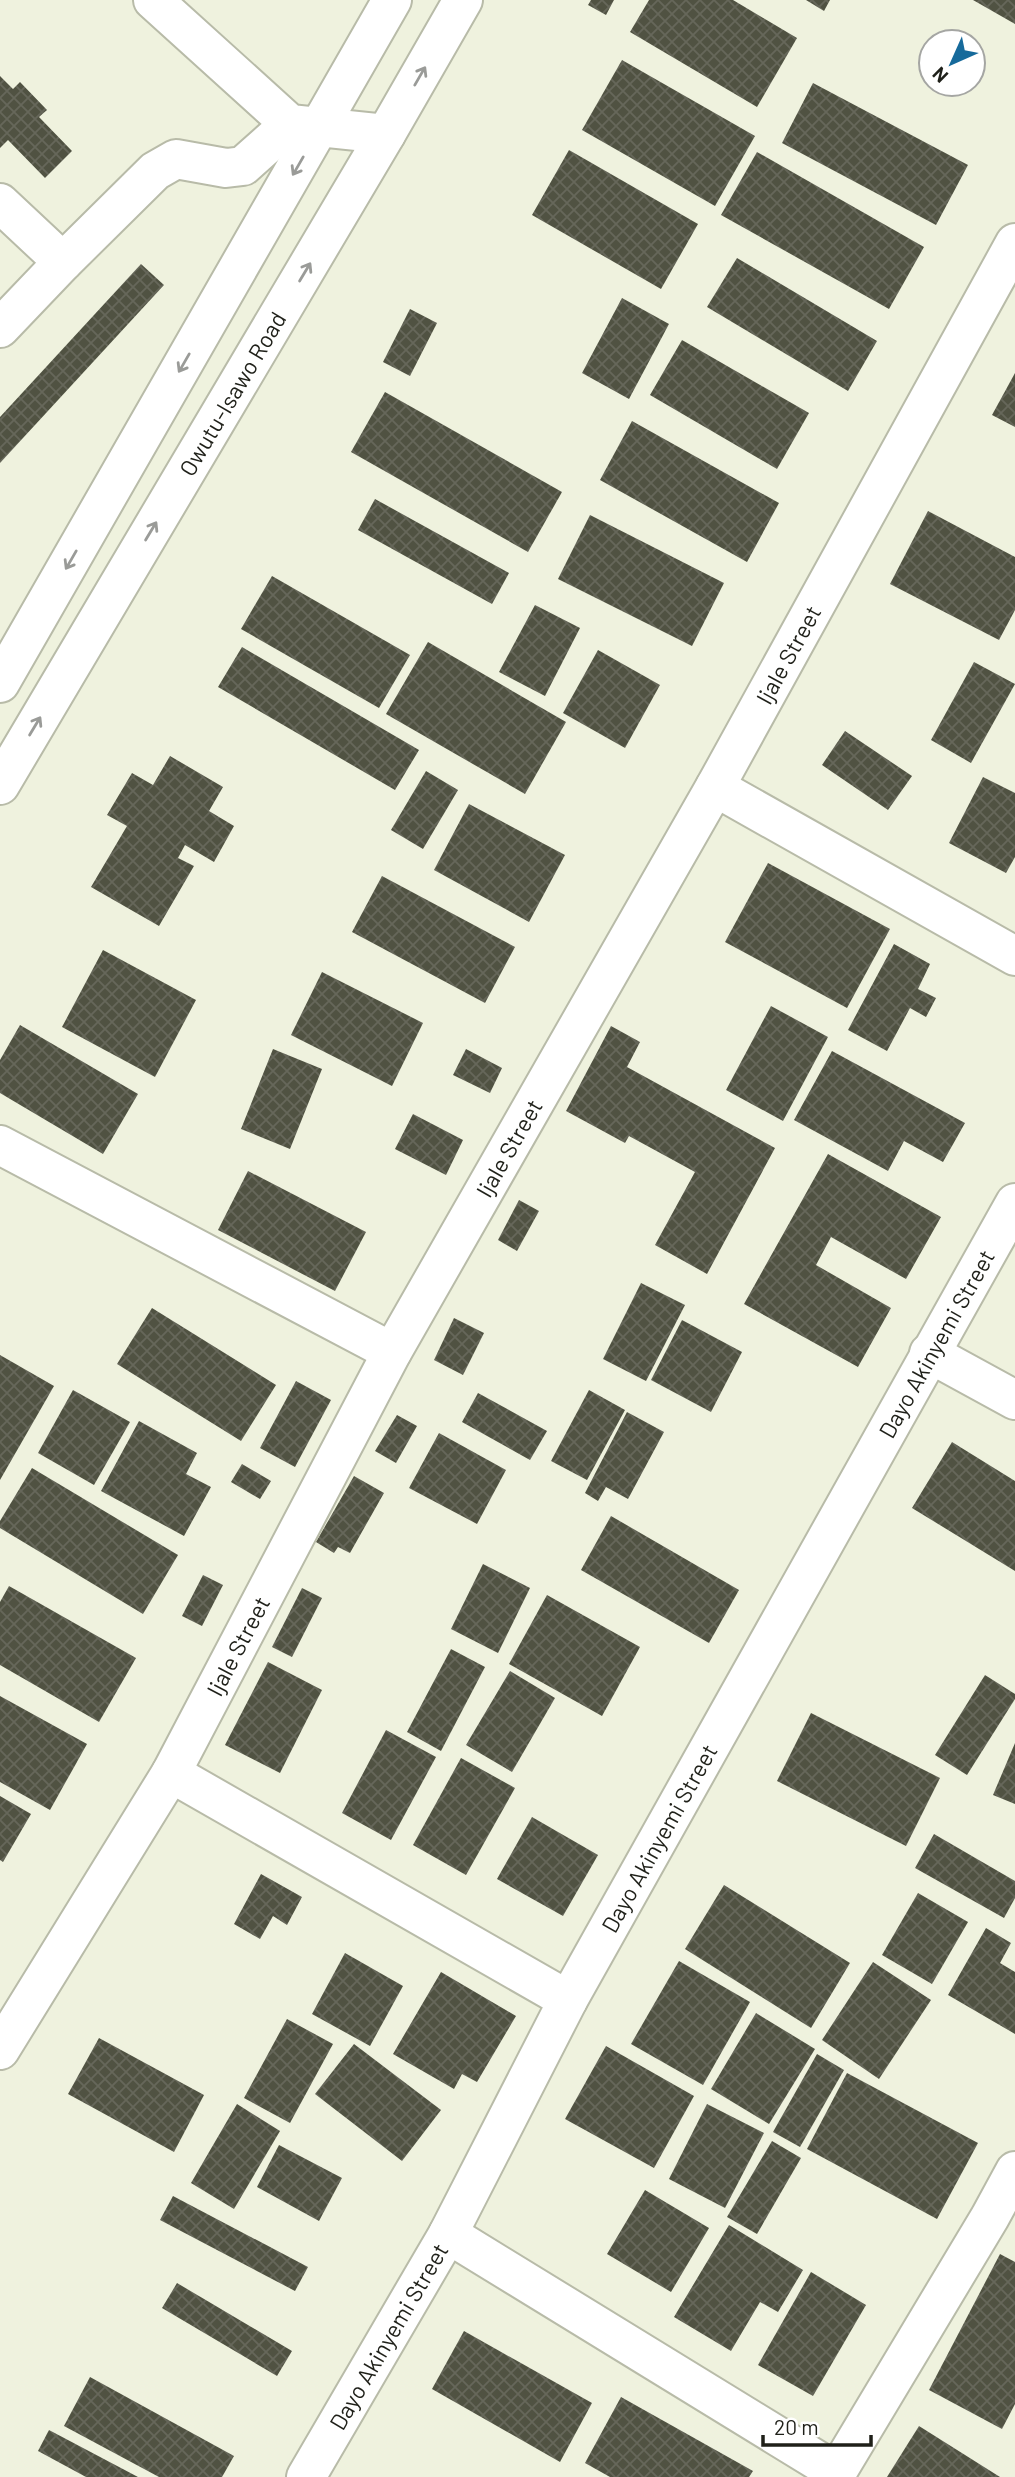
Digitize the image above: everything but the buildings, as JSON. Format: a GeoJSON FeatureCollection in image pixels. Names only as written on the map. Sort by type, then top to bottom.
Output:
{"type":"FeatureCollection","features":[{"type":"Feature","properties":{"kind":"street"},"geometry":{"type":"LineString","coordinates":[[153,0],[305,126],[386,134]]}},
{"type":"Feature","properties":{"kind":"street"},"geometry":{"type":"LineString","coordinates":[[0,683],[305,126],[392,0]]}},
{"type":"Feature","properties":{"kind":"street","name":"Owutu-Isawo Road"},"geometry":{"type":"LineString","coordinates":[[0,785],[463,0]]}},
{"type":"Feature","properties":{"kind":"street"},"geometry":{"type":"LineString","coordinates":[[0,328],[155,171],[176,159],[226,169],[243,166],[305,126]]}},
{"type":"Feature","properties":{"kind":"street"},"geometry":{"type":"LineString","coordinates":[[0,203],[63,262]]}},
{"type":"Feature","properties":{"kind":"street","name":"Ijale Street"},"geometry":{"type":"LineString","coordinates":[[0,2050],[171,1773],[392,1352],[715,788],[1015,243]]}},
{"type":"Feature","properties":{"kind":"street"},"geometry":{"type":"LineString","coordinates":[[715,788],[1015,956]]}},
{"type":"Feature","properties":{"kind":"street"},"geometry":{"type":"LineString","coordinates":[[0,1144],[392,1352]]}},
{"type":"Feature","properties":{"kind":"street","name":"Dayo Akinyemi Street"},"geometry":{"type":"LineString","coordinates":[[306,2477],[448,2234],[568,2000],[1015,1203]]}},
{"type":"Feature","properties":{"kind":"street"},"geometry":{"type":"LineString","coordinates":[[929,1353],[1015,1400]]}},
{"type":"Feature","properties":{"kind":"street"},"geometry":{"type":"LineString","coordinates":[[171,1773],[568,2000]]}},
{"type":"Feature","properties":{"kind":"street"},"geometry":{"type":"LineString","coordinates":[[448,2234],[835,2474],[1003,2212],[1015,2171]]}}]}
